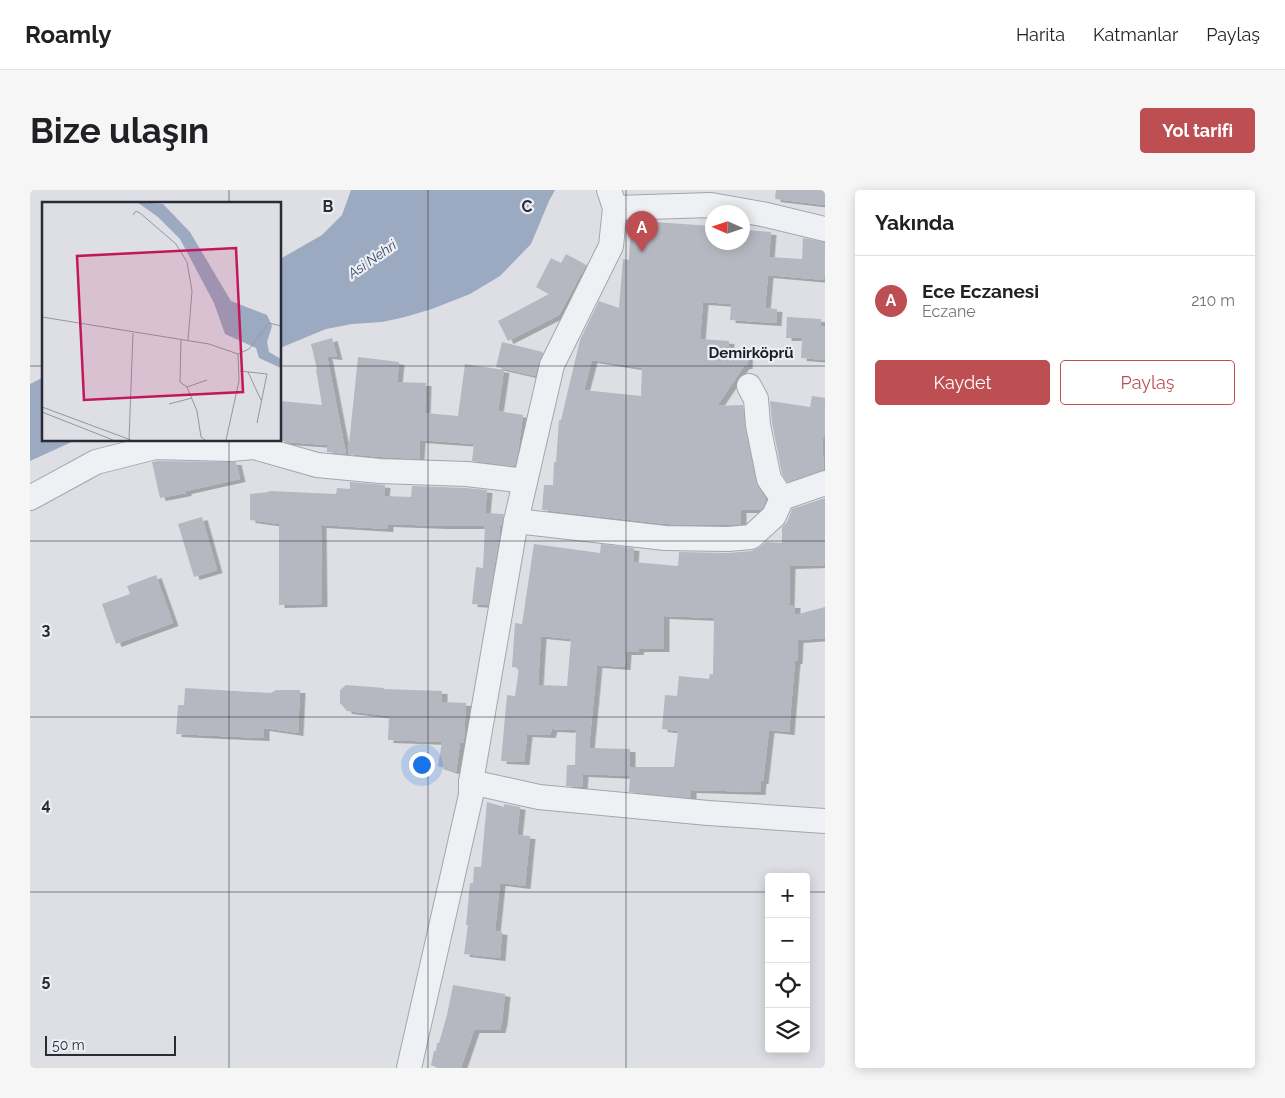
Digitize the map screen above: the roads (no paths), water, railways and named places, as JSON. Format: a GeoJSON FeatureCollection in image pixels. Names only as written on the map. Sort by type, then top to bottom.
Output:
{"type":"FeatureCollection","features":[{"type":"Feature","properties":{"kind":"street"},"geometry":{"type":"LineString","coordinates":[[409,1068],[471,795],[471,782],[524,481],[552,366],[611,246],[612,199],[712,198],[762,214],[825,229]]}},
{"type":"Feature","properties":{"kind":"street"},"geometry":{"type":"LineString","coordinates":[[749,386],[756,399],[758,425],[769,479],[782,498]]}},
{"type":"Feature","properties":{"kind":"street"},"geometry":{"type":"LineString","coordinates":[[30,498],[96,462],[155,447],[231,449],[254,446],[317,465],[380,472],[467,474],[524,481]]}},
{"type":"Feature","properties":{"kind":"street"},"geometry":{"type":"LineString","coordinates":[[516,521],[665,538],[728,539],[751,537],[774,516],[782,498],[825,483]]}},
{"type":"Feature","properties":{"kind":"street"},"geometry":{"type":"LineString","coordinates":[[471,782],[539,797],[698,812],[825,821]]}},
{"type":"Feature","properties":{"kind":"water","name":"Asi Nehri"},"geometry":{"type":"Polygon","coordinates":[[[351,190],[555,190],[531,244],[500,276],[470,294],[405,317],[326,329],[281,348],[281,258],[322,235],[342,215],[351,190]]]}},
{"type":"Feature","properties":{"kind":"water"},"geometry":{"type":"Polygon","coordinates":[[[42,378],[42,441],[74,441],[30,461],[30,384],[42,378]]]}},
{"type":"Feature","properties":{"kind":"place","name":"Ece Eczanesi"},"geometry":{"type":"Point","coordinates":[642,252]}},
{"type":"Feature","properties":{"kind":"district","name":"Demirköprü"},"geometry":{"type":"Point","coordinates":[751,353]}}]}
